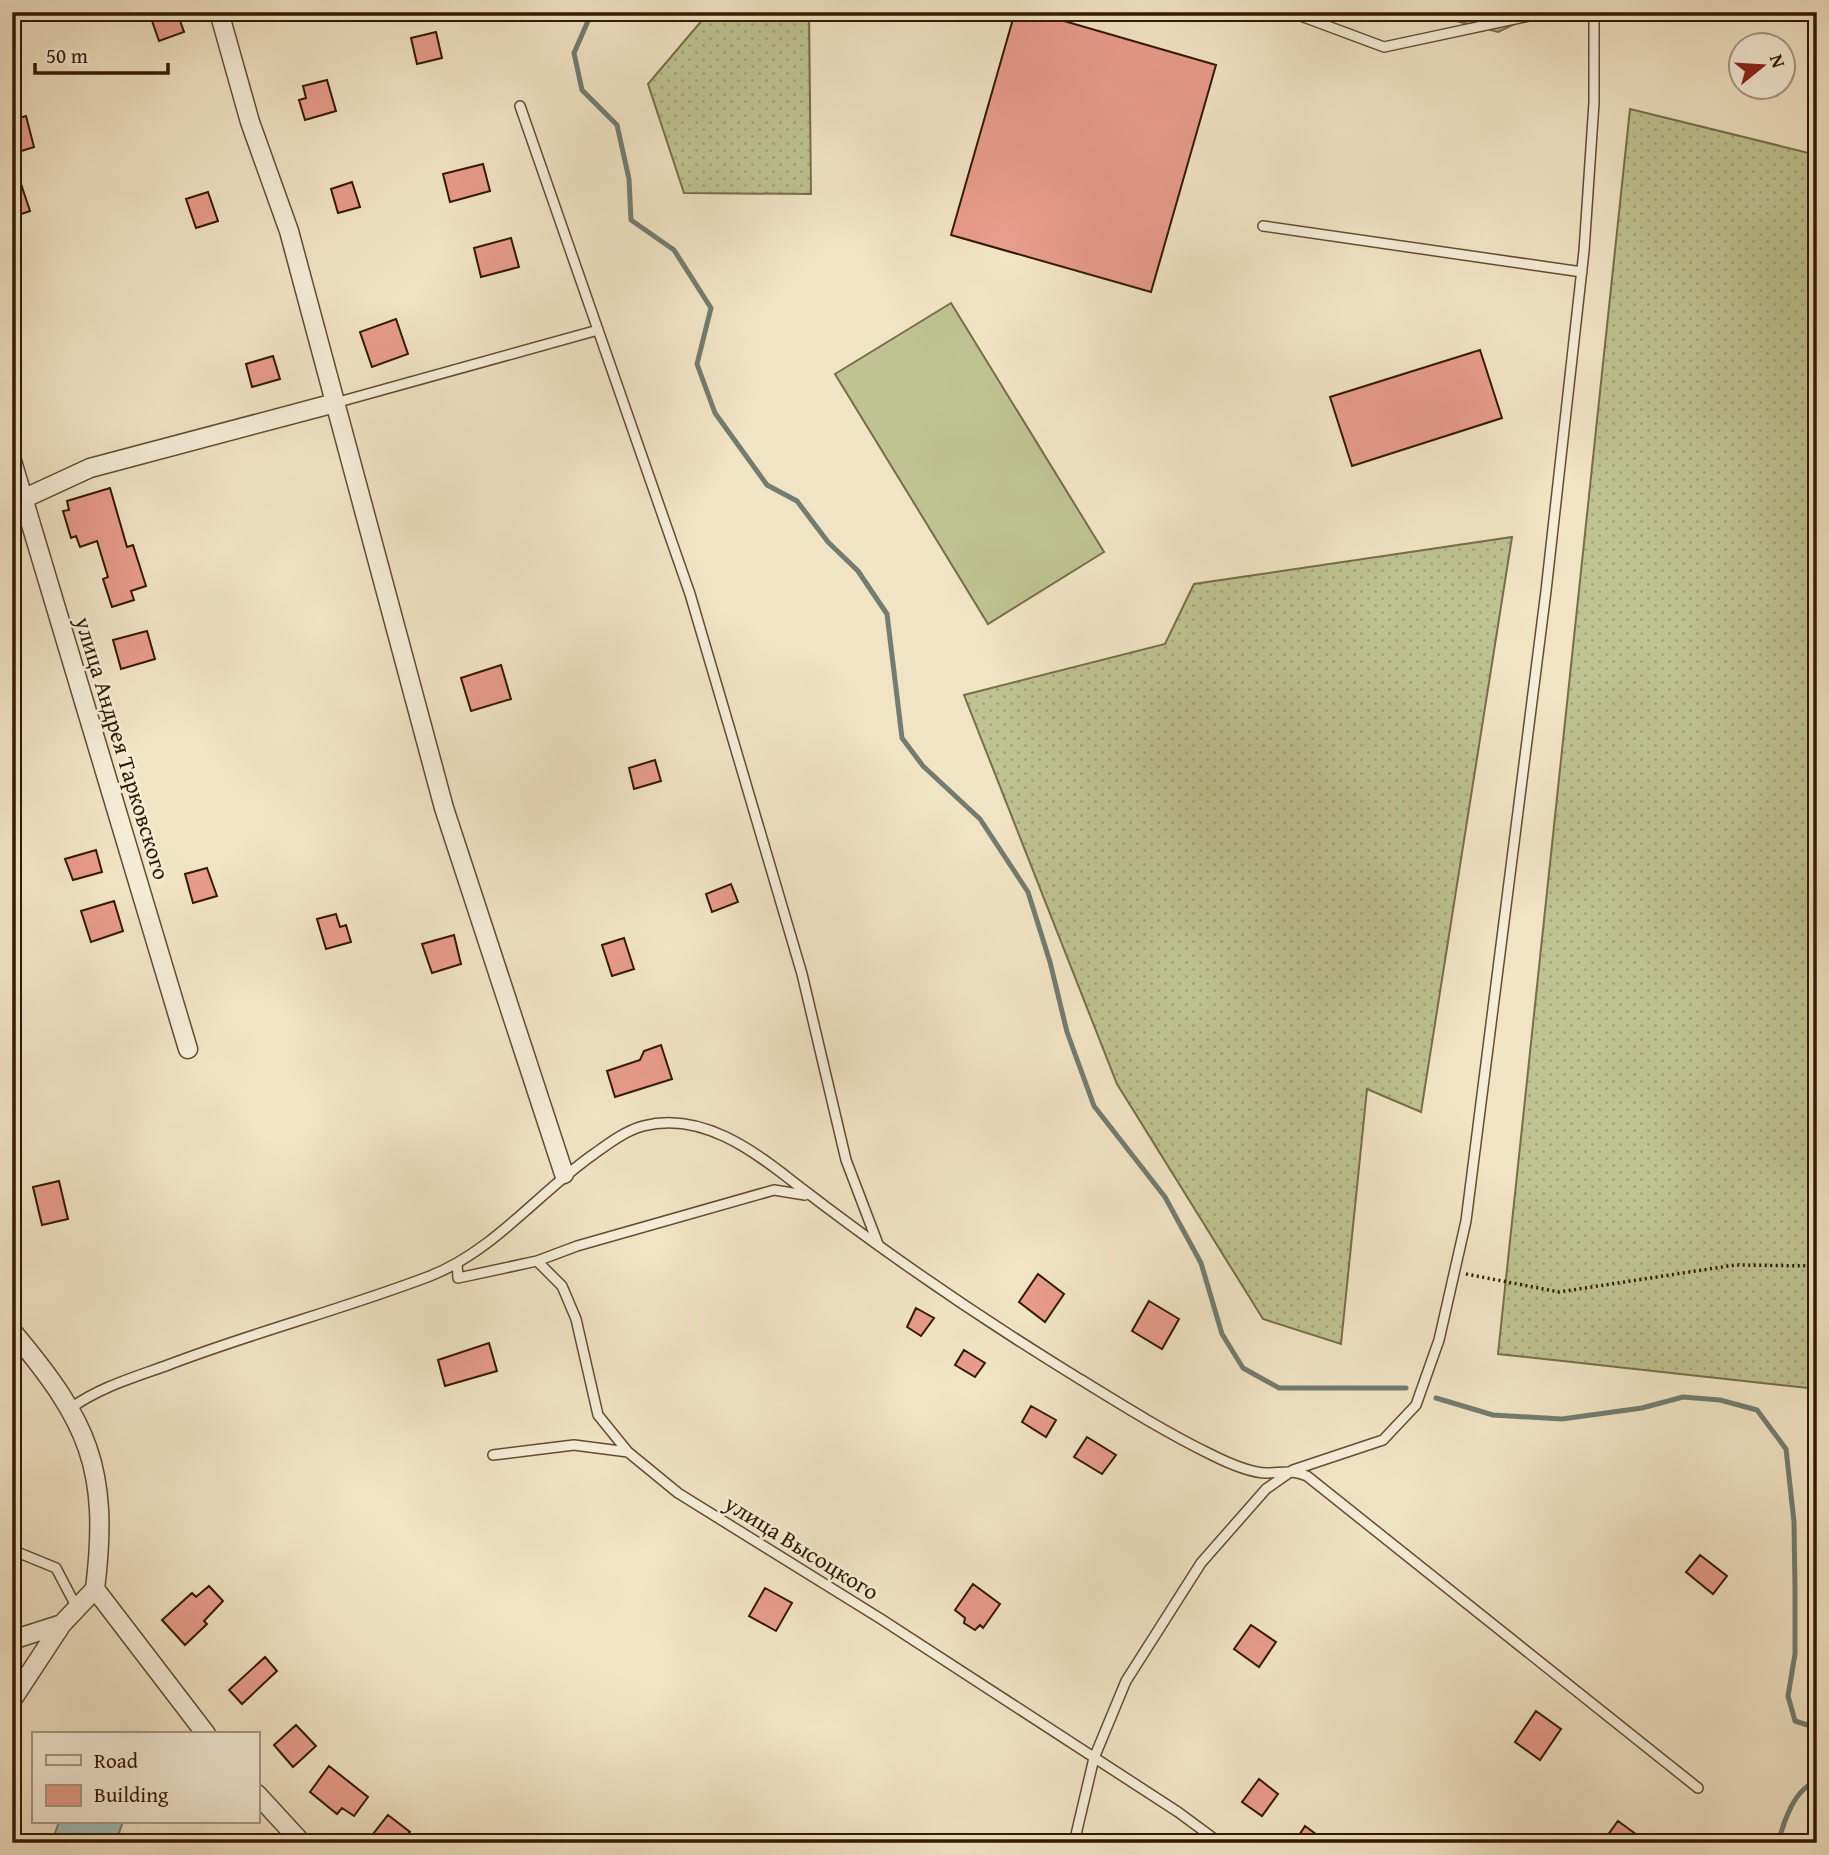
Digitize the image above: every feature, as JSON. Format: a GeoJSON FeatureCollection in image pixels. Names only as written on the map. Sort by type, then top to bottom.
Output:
{"type":"FeatureCollection","features":[{"type":"Feature","properties":{"kind":"street"},"geometry":{"type":"LineString","coordinates":[[219,12],[250,122],[289,231],[444,808],[564,1174]]}},
{"type":"Feature","properties":{"kind":"street"},"geometry":{"type":"LineString","coordinates":[[18,503],[90,468],[335,403]]}},
{"type":"Feature","properties":{"kind":"street","name":"улица Андрея Тарковского"},"geometry":{"type":"LineString","coordinates":[[12,461],[18,503],[188,1049]]}},
{"type":"Feature","properties":{"kind":"street"},"geometry":{"type":"LineString","coordinates":[[12,1331],[55,1382],[82,1428],[94,1471],[101,1536],[95,1589],[62,1624],[12,1700]]}},
{"type":"Feature","properties":{"kind":"street"},"geometry":{"type":"LineString","coordinates":[[95,1589],[203,1732]]}},
{"type":"Feature","properties":{"kind":"street"},"geometry":{"type":"LineString","coordinates":[[12,1640],[62,1624]]}},
{"type":"Feature","properties":{"kind":"street"},"geometry":{"type":"LineString","coordinates":[[259,1796],[302,1843]]}},
{"type":"Feature","properties":{"kind":"lane"},"geometry":{"type":"LineString","coordinates":[[1290,12],[1384,47],[1548,12]]}},
{"type":"Feature","properties":{"kind":"lane"},"geometry":{"type":"LineString","coordinates":[[71,1408],[87,1396],[150,1371],[409,1283],[457,1263],[522,1214],[564,1174],[616,1139],[640,1127],[665,1122],[714,1130],[762,1157],[878,1244],[1023,1344],[1148,1421],[1216,1457],[1262,1473],[1293,1470],[1383,1440],[1403,1422],[1416,1405],[1438,1340],[1466,1221],[1506,919],[1582,272],[1594,103],[1594,12]]}},
{"type":"Feature","properties":{"kind":"lane"},"geometry":{"type":"LineString","coordinates":[[520,106],[690,594],[802,974],[846,1160],[878,1244]]}},
{"type":"Feature","properties":{"kind":"lane"},"geometry":{"type":"LineString","coordinates":[[1264,226],[1582,272]]}},
{"type":"Feature","properties":{"kind":"lane"},"geometry":{"type":"LineString","coordinates":[[335,403],[598,330]]}},
{"type":"Feature","properties":{"kind":"lane"},"geometry":{"type":"LineString","coordinates":[[457,1263],[458,1278],[537,1261],[577,1246],[774,1190],[792,1191],[813,1197]]}},
{"type":"Feature","properties":{"kind":"lane","name":"улица Высоцкого"},"geometry":{"type":"LineString","coordinates":[[537,1261],[562,1286],[576,1319],[598,1415],[612,1436],[628,1452],[678,1493],[881,1619],[1220,1843]]}},
{"type":"Feature","properties":{"kind":"lane"},"geometry":{"type":"LineString","coordinates":[[493,1455],[575,1446],[628,1452]]}},
{"type":"Feature","properties":{"kind":"lane"},"geometry":{"type":"LineString","coordinates":[[1074,1843],[1094,1758],[1126,1681],[1201,1563],[1266,1489],[1293,1470]]}},
{"type":"Feature","properties":{"kind":"lane"},"geometry":{"type":"LineString","coordinates":[[1293,1470],[1307,1476],[1698,1788]]}},
{"type":"Feature","properties":{"kind":"lane"},"geometry":{"type":"LineString","coordinates":[[12,1550],[56,1569],[77,1609]]}},
{"type":"Feature","properties":{"kind":"path"},"geometry":{"type":"LineString","coordinates":[[1787,12],[1817,22]]}},
{"type":"Feature","properties":{"kind":"path"},"geometry":{"type":"LineString","coordinates":[[1454,1272],[1559,1292],[1735,1265],[1817,1266]]}},
{"type":"Feature","properties":{"kind":"green space"},"geometry":{"type":"Polygon","coordinates":[[[709,12],[809,12],[811,194],[684,193],[648,84],[709,12]]]}},
{"type":"Feature","properties":{"kind":"green space"},"geometry":{"type":"Polygon","coordinates":[[[1422,12],[1540,12],[1498,32],[1422,12]]]}},
{"type":"Feature","properties":{"kind":"green space"},"geometry":{"type":"Polygon","coordinates":[[[1630,109],[1817,155],[1817,1389],[1498,1354],[1630,109]]]}},
{"type":"Feature","properties":{"kind":"green space"},"geometry":{"type":"Polygon","coordinates":[[[951,303],[1104,552],[988,624],[835,374],[951,303]]]}},
{"type":"Feature","properties":{"kind":"green space"},"geometry":{"type":"Polygon","coordinates":[[[1512,537],[1421,1112],[1367,1089],[1341,1344],[1263,1319],[1117,1084],[964,695],[1165,644],[1194,584],[1512,537]]]}},
{"type":"Feature","properties":{"kind":"water"},"geometry":{"type":"Polygon","coordinates":[[[58,1824],[122,1824],[117,1838],[106,1843],[60,1843],[55,1833],[58,1824]]]}},
{"type":"Feature","properties":{"kind":"building"},"geometry":{"type":"Polygon","coordinates":[[[149,12],[177,12],[184,32],[159,41],[149,12]]]}},
{"type":"Feature","properties":{"kind":"building"},"geometry":{"type":"Polygon","coordinates":[[[1015,12],[1033,12],[1216,65],[1151,292],[951,235],[1015,12]]]}},
{"type":"Feature","properties":{"kind":"building"},"geometry":{"type":"Polygon","coordinates":[[[436,32],[442,58],[417,64],[411,38],[436,32]]]}},
{"type":"Feature","properties":{"kind":"building"},"geometry":{"type":"Polygon","coordinates":[[[327,80],[336,111],[305,120],[299,100],[306,98],[303,86],[327,80]]]}},
{"type":"Feature","properties":{"kind":"building"},"geometry":{"type":"Polygon","coordinates":[[[26,116],[34,147],[12,154],[12,120],[26,116]]]}},
{"type":"Feature","properties":{"kind":"building"},"geometry":{"type":"Polygon","coordinates":[[[483,164],[490,191],[450,202],[443,174],[483,164]]]}},
{"type":"Feature","properties":{"kind":"building"},"geometry":{"type":"Polygon","coordinates":[[[15,166],[30,211],[12,217],[12,167],[15,166]]]}},
{"type":"Feature","properties":{"kind":"building"},"geometry":{"type":"Polygon","coordinates":[[[352,182],[360,207],[338,213],[331,189],[352,182]]]}},
{"type":"Feature","properties":{"kind":"building"},"geometry":{"type":"Polygon","coordinates":[[[208,192],[218,221],[196,228],[186,199],[208,192]]]}},
{"type":"Feature","properties":{"kind":"building"},"geometry":{"type":"Polygon","coordinates":[[[511,238],[519,267],[481,277],[474,248],[511,238]]]}},
{"type":"Feature","properties":{"kind":"building"},"geometry":{"type":"Polygon","coordinates":[[[396,319],[408,354],[372,367],[360,332],[396,319]]]}},
{"type":"Feature","properties":{"kind":"building"},"geometry":{"type":"Polygon","coordinates":[[[1480,350],[1502,418],[1352,466],[1330,397],[1480,350]]]}},
{"type":"Feature","properties":{"kind":"building"},"geometry":{"type":"Polygon","coordinates":[[[273,356],[280,379],[252,387],[246,364],[273,356]]]}},
{"type":"Feature","properties":{"kind":"building"},"geometry":{"type":"Polygon","coordinates":[[[110,488],[127,547],[133,545],[146,586],[131,591],[134,600],[112,607],[103,579],[108,577],[97,541],[80,547],[76,536],[71,538],[63,511],[69,510],[67,501],[110,488]]]}},
{"type":"Feature","properties":{"kind":"building"},"geometry":{"type":"Polygon","coordinates":[[[147,631],[155,659],[121,669],[113,640],[147,631]]]}},
{"type":"Feature","properties":{"kind":"building"},"geometry":{"type":"Polygon","coordinates":[[[501,665],[511,699],[471,711],[461,678],[501,665]]]}},
{"type":"Feature","properties":{"kind":"building"},"geometry":{"type":"Polygon","coordinates":[[[655,760],[661,781],[634,789],[629,768],[655,760]]]}},
{"type":"Feature","properties":{"kind":"building"},"geometry":{"type":"Polygon","coordinates":[[[96,850],[102,872],[73,880],[65,859],[96,850]]]}},
{"type":"Feature","properties":{"kind":"building"},"geometry":{"type":"Polygon","coordinates":[[[207,868],[217,896],[193,903],[185,874],[207,868]]]}},
{"type":"Feature","properties":{"kind":"building"},"geometry":{"type":"Polygon","coordinates":[[[731,884],[738,902],[712,912],[706,894],[731,884]]]}},
{"type":"Feature","properties":{"kind":"building"},"geometry":{"type":"Polygon","coordinates":[[[114,901],[123,931],[91,942],[81,911],[114,901]]]}},
{"type":"Feature","properties":{"kind":"building"},"geometry":{"type":"Polygon","coordinates":[[[336,914],[340,927],[346,925],[351,942],[326,949],[317,919],[336,914]]]}},
{"type":"Feature","properties":{"kind":"building"},"geometry":{"type":"Polygon","coordinates":[[[454,935],[461,964],[432,973],[422,944],[454,935]]]}},
{"type":"Feature","properties":{"kind":"building"},"geometry":{"type":"Polygon","coordinates":[[[624,938],[634,969],[612,976],[602,945],[624,938]]]}},
{"type":"Feature","properties":{"kind":"building"},"geometry":{"type":"Polygon","coordinates":[[[661,1045],[672,1079],[615,1097],[607,1071],[640,1060],[644,1051],[661,1045]]]}},
{"type":"Feature","properties":{"kind":"building"},"geometry":{"type":"Polygon","coordinates":[[[59,1181],[68,1219],[42,1225],[33,1187],[59,1181]]]}},
{"type":"Feature","properties":{"kind":"building"},"geometry":{"type":"Polygon","coordinates":[[[1038,1274],[1064,1294],[1045,1322],[1019,1302],[1038,1274]]]}},
{"type":"Feature","properties":{"kind":"building"},"geometry":{"type":"Polygon","coordinates":[[[1149,1301],[1179,1319],[1162,1349],[1132,1331],[1149,1301]]]}},
{"type":"Feature","properties":{"kind":"building"},"geometry":{"type":"Polygon","coordinates":[[[916,1308],[934,1318],[921,1336],[907,1327],[916,1308]]]}},
{"type":"Feature","properties":{"kind":"building"},"geometry":{"type":"Polygon","coordinates":[[[489,1343],[497,1371],[445,1386],[438,1360],[489,1343]]]}},
{"type":"Feature","properties":{"kind":"building"},"geometry":{"type":"Polygon","coordinates":[[[964,1350],[985,1363],[975,1377],[955,1365],[964,1350]]]}},
{"type":"Feature","properties":{"kind":"building"},"geometry":{"type":"Polygon","coordinates":[[[1031,1406],[1056,1420],[1046,1437],[1022,1422],[1031,1406]]]}},
{"type":"Feature","properties":{"kind":"building"},"geometry":{"type":"Polygon","coordinates":[[[1087,1437],[1116,1455],[1102,1474],[1074,1457],[1087,1437]]]}},
{"type":"Feature","properties":{"kind":"building"},"geometry":{"type":"Polygon","coordinates":[[[1700,1555],[1727,1576],[1713,1594],[1686,1572],[1700,1555]]]}},
{"type":"Feature","properties":{"kind":"building"},"geometry":{"type":"Polygon","coordinates":[[[973,1584],[1000,1604],[983,1628],[980,1625],[975,1630],[964,1623],[965,1618],[955,1610],[973,1584]]]}},
{"type":"Feature","properties":{"kind":"building"},"geometry":{"type":"Polygon","coordinates":[[[209,1586],[223,1601],[204,1621],[207,1624],[185,1645],[162,1620],[192,1593],[196,1597],[209,1586]]]}},
{"type":"Feature","properties":{"kind":"building"},"geometry":{"type":"Polygon","coordinates":[[[765,1588],[792,1603],[776,1631],[749,1616],[765,1588]]]}},
{"type":"Feature","properties":{"kind":"building"},"geometry":{"type":"Polygon","coordinates":[[[1251,1625],[1276,1642],[1259,1667],[1234,1649],[1251,1625]]]}},
{"type":"Feature","properties":{"kind":"building"},"geometry":{"type":"Polygon","coordinates":[[[265,1657],[277,1671],[242,1704],[229,1690],[265,1657]]]}},
{"type":"Feature","properties":{"kind":"building"},"geometry":{"type":"Polygon","coordinates":[[[1536,1711],[1561,1729],[1540,1760],[1515,1742],[1536,1711]]]}},
{"type":"Feature","properties":{"kind":"building"},"geometry":{"type":"Polygon","coordinates":[[[296,1725],[316,1746],[293,1767],[274,1745],[296,1725]]]}},
{"type":"Feature","properties":{"kind":"building"},"geometry":{"type":"Polygon","coordinates":[[[329,1766],[368,1797],[354,1816],[342,1808],[337,1814],[310,1792],[329,1766]]]}},
{"type":"Feature","properties":{"kind":"building"},"geometry":{"type":"Polygon","coordinates":[[[1259,1779],[1278,1794],[1262,1816],[1242,1802],[1259,1779]]]}},
{"type":"Feature","properties":{"kind":"building"},"geometry":{"type":"Polygon","coordinates":[[[388,1815],[410,1832],[401,1843],[366,1843],[388,1815]]]}},
{"type":"Feature","properties":{"kind":"building"},"geometry":{"type":"Polygon","coordinates":[[[1618,1821],[1648,1843],[1602,1843],[1618,1821]]]}},
{"type":"Feature","properties":{"kind":"building"},"geometry":{"type":"Polygon","coordinates":[[[1305,1826],[1328,1843],[1294,1843],[1305,1826]]]}},
{"type":"Feature","properties":{"kind":"waterway"},"geometry":{"type":"LineString","coordinates":[[592,12],[574,53],[582,90],[617,125],[629,179],[631,220],[674,250],[711,308],[697,364],[715,413],[767,485],[797,501],[828,542],[858,571],[887,614],[902,738],[923,766],[980,819],[1028,892],[1050,962],[1067,1032],[1094,1106],[1165,1197],[1201,1263],[1222,1334],[1243,1368],[1279,1388],[1406,1388]]}},
{"type":"Feature","properties":{"kind":"waterway"},"geometry":{"type":"LineString","coordinates":[[1436,1398],[1493,1415],[1562,1419],[1642,1408],[1683,1397],[1720,1400],[1757,1410],[1786,1449],[1794,1522],[1795,1654],[1788,1696],[1795,1721],[1817,1728]]}},
{"type":"Feature","properties":{"kind":"waterway"},"geometry":{"type":"LineString","coordinates":[[1778,1843],[1796,1798],[1817,1781]]}}]}
